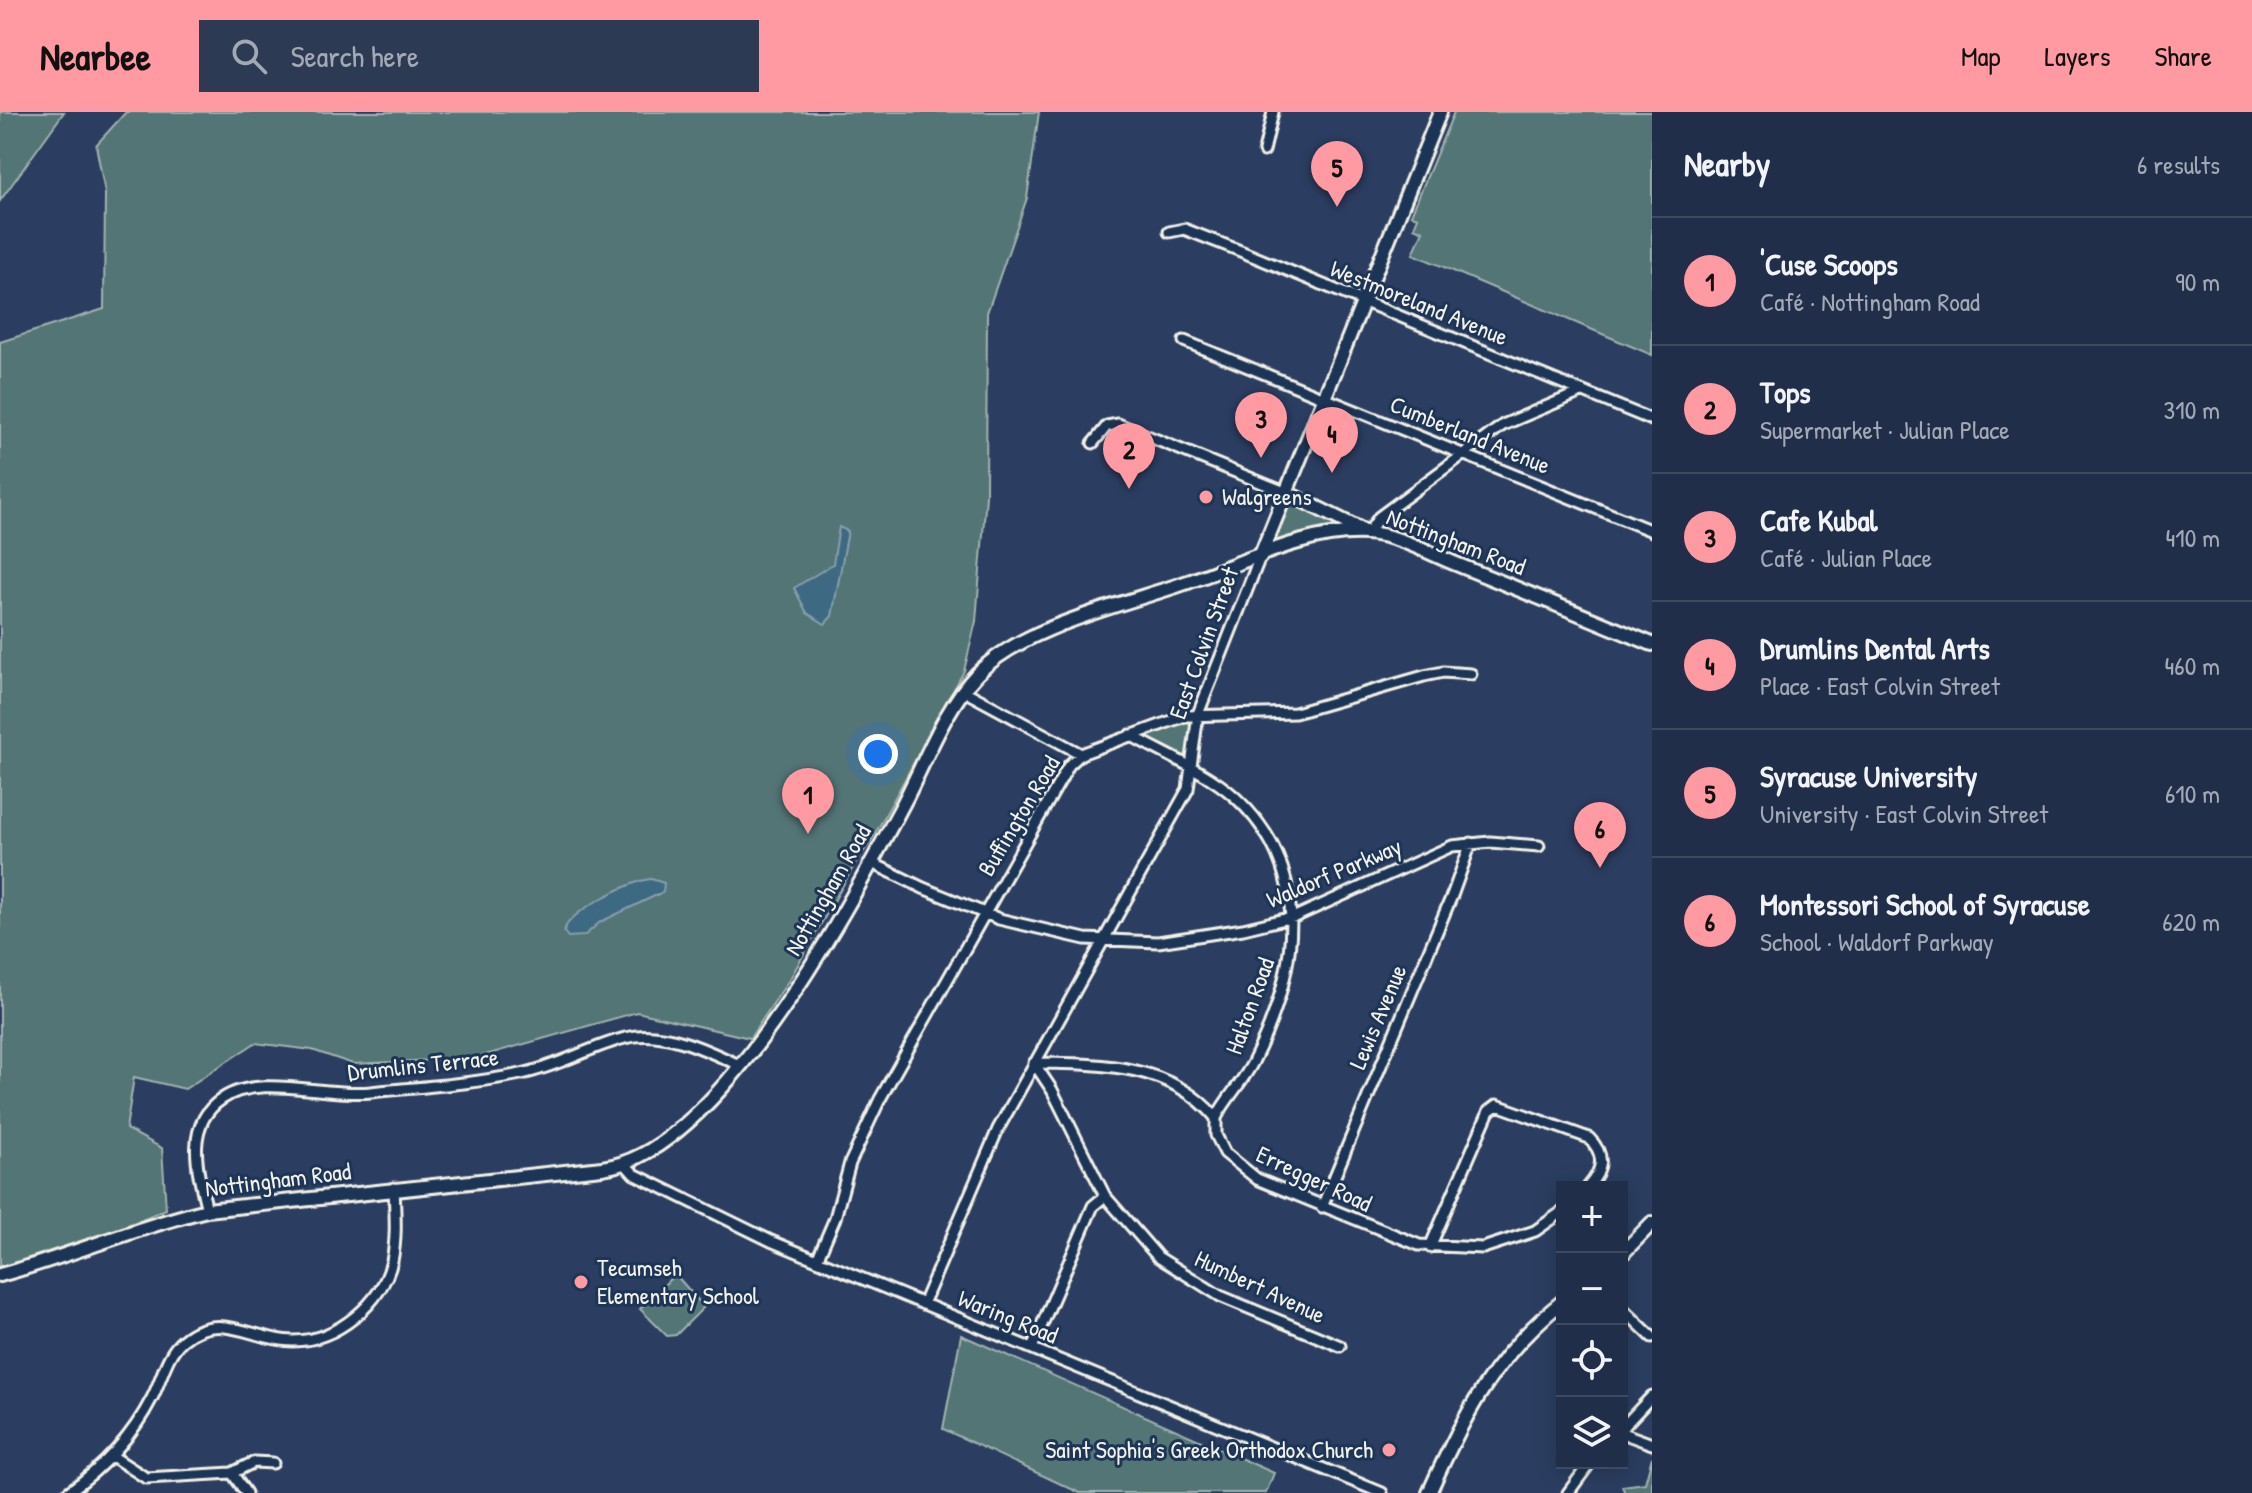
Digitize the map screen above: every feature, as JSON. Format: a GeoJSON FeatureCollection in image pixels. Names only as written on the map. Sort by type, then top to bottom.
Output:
{"type":"FeatureCollection","features":[{"type":"Feature","properties":{"kind":"street"},"geometry":{"type":"LineString","coordinates":[[1264,151],[1273,112]]}},
{"type":"Feature","properties":{"kind":"street","name":"East Colvin Street"},"geometry":{"type":"LineString","coordinates":[[923,1304],[986,1155],[1034,1063],[1169,828],[1188,789],[1198,714],[1440,112]]}},
{"type":"Feature","properties":{"kind":"street","name":"Westmoreland Avenue"},"geometry":{"type":"LineString","coordinates":[[1169,232],[1184,229],[1652,420]]}},
{"type":"Feature","properties":{"kind":"street","name":"Cumberland Avenue"},"geometry":{"type":"LineString","coordinates":[[1184,341],[1652,531]]}},
{"type":"Feature","properties":{"kind":"street"},"geometry":{"type":"LineString","coordinates":[[1093,443],[1107,426],[1118,424],[1287,493],[1368,533],[1379,517],[1519,415],[1581,392]]}},
{"type":"Feature","properties":{"kind":"street","name":"Nottingham Road"},"geometry":{"type":"LineString","coordinates":[[0,1275],[59,1259],[164,1220],[207,1210],[626,1165],[656,1148],[680,1129],[741,1066],[780,1016],[870,862],[964,691],[995,657],[1019,642],[1305,542],[1368,533],[1421,550],[1652,644]]}},
{"type":"Feature","properties":{"kind":"street","name":"Buffington Road"},"geometry":{"type":"LineString","coordinates":[[817,1260],[863,1134],[1069,765],[1081,754],[1198,714],[1295,713],[1424,676],[1443,672],[1471,674]]}},
{"type":"Feature","properties":{"kind":"street"},"geometry":{"type":"LineString","coordinates":[[964,691],[1081,754]]}},
{"type":"Feature","properties":{"kind":"street","name":"Halton Road"},"geometry":{"type":"LineString","coordinates":[[1130,735],[1234,796],[1252,815],[1281,869],[1292,917],[1293,943],[1279,999],[1254,1060],[1216,1118]]}},
{"type":"Feature","properties":{"kind":"street","name":"Waldorf Parkway"},"geometry":{"type":"LineString","coordinates":[[870,862],[985,914],[1105,941],[1193,938],[1292,917],[1425,857],[1471,843],[1539,846]]}},
{"type":"Feature","properties":{"kind":"street","name":"Lewis Avenue"},"geometry":{"type":"LineString","coordinates":[[1322,1207],[1471,843]]}},
{"type":"Feature","properties":{"kind":"street","name":"Drumlins Terrace"},"geometry":{"type":"LineString","coordinates":[[207,1210],[198,1174],[196,1139],[212,1108],[236,1091],[253,1086],[357,1093],[479,1081],[525,1074],[623,1038],[645,1036],[665,1038],[741,1066]]}},
{"type":"Feature","properties":{"kind":"street"},"geometry":{"type":"LineString","coordinates":[[1034,1063],[1102,1064],[1136,1070],[1196,1097],[1216,1118]]}},
{"type":"Feature","properties":{"kind":"street","name":"Humbert Avenue"},"geometry":{"type":"LineString","coordinates":[[1034,1063],[1052,1090],[1105,1196],[1145,1245],[1183,1274],[1254,1312],[1340,1346]]}},
{"type":"Feature","properties":{"kind":"street"},"geometry":{"type":"LineString","coordinates":[[1430,1247],[1489,1111],[1497,1105],[1589,1138],[1599,1147],[1602,1159],[1592,1181]]}},
{"type":"Feature","properties":{"kind":"street","name":"Erregger Road"},"geometry":{"type":"LineString","coordinates":[[1216,1118],[1216,1135],[1225,1153],[1257,1179],[1389,1236],[1430,1247],[1463,1250],[1495,1245],[1535,1231],[1556,1216]]}},
{"type":"Feature","properties":{"kind":"street","name":"Waring Road"},"geometry":{"type":"LineString","coordinates":[[626,1165],[634,1174],[658,1186],[817,1260],[1382,1493]]}},
{"type":"Feature","properties":{"kind":"street"},"geometry":{"type":"LineString","coordinates":[[67,1493],[112,1456],[141,1418],[176,1347],[199,1329],[231,1325],[276,1339],[295,1341],[325,1334],[355,1317],[372,1300],[391,1265],[395,1245],[394,1188]]}},
{"type":"Feature","properties":{"kind":"street"},"geometry":{"type":"LineString","coordinates":[[1032,1348],[1093,1206],[1105,1196]]}},
{"type":"Feature","properties":{"kind":"street"},"geometry":{"type":"LineString","coordinates":[[1623,1253],[1652,1223]]}},
{"type":"Feature","properties":{"kind":"street"},"geometry":{"type":"LineString","coordinates":[[1429,1493],[1455,1434],[1490,1374],[1511,1348],[1556,1307]]}},
{"type":"Feature","properties":{"kind":"street"},"geometry":{"type":"LineString","coordinates":[[1628,1314],[1652,1337]]}},
{"type":"Feature","properties":{"kind":"street"},"geometry":{"type":"LineString","coordinates":[[1628,1423],[1652,1396]]}},
{"type":"Feature","properties":{"kind":"street"},"geometry":{"type":"LineString","coordinates":[[1628,1433],[1652,1444]]}},
{"type":"Feature","properties":{"kind":"street"},"geometry":{"type":"LineString","coordinates":[[112,1456],[146,1478],[232,1473],[254,1462],[273,1463]]}},
{"type":"Feature","properties":{"kind":"street"},"geometry":{"type":"LineString","coordinates":[[1568,1493],[1586,1469]]}},
{"type":"Feature","properties":{"kind":"street"},"geometry":{"type":"LineString","coordinates":[[232,1473],[246,1493]]}},
{"type":"Feature","properties":{"kind":"green space"},"geometry":{"type":"Polygon","coordinates":[[[0,112],[64,112],[0,201],[0,112]]]}},
{"type":"Feature","properties":{"kind":"green space"},"geometry":{"type":"Polygon","coordinates":[[[126,112],[1039,112],[1027,198],[987,313],[986,496],[976,621],[964,671],[870,843],[856,862],[791,977],[750,1038],[637,1012],[475,1058],[353,1064],[312,1050],[255,1043],[185,1089],[134,1077],[126,1129],[162,1148],[166,1209],[0,1279],[0,342],[104,309],[105,193],[96,145],[126,112]]]}},
{"type":"Feature","properties":{"kind":"green space"},"geometry":{"type":"Polygon","coordinates":[[[1454,112],[1652,112],[1652,355],[1413,254],[1423,231],[1414,227],[1418,217],[1411,215],[1454,112]]]}},
{"type":"Feature","properties":{"kind":"green space"},"geometry":{"type":"Polygon","coordinates":[[[1291,501],[1351,529],[1272,546],[1291,501]]]}},
{"type":"Feature","properties":{"kind":"green space"},"geometry":{"type":"Polygon","coordinates":[[[1187,720],[1191,726],[1188,753],[1182,757],[1148,738],[1148,733],[1187,720]]]}},
{"type":"Feature","properties":{"kind":"green space"},"geometry":{"type":"Polygon","coordinates":[[[675,1274],[704,1307],[676,1335],[667,1336],[640,1309],[675,1274]]]}},
{"type":"Feature","properties":{"kind":"green space"},"geometry":{"type":"Polygon","coordinates":[[[961,1335],[1274,1473],[1266,1493],[1080,1493],[943,1429],[961,1335]]]}},
{"type":"Feature","properties":{"kind":"green space"},"geometry":{"type":"Polygon","coordinates":[[[1652,1457],[1652,1493],[1625,1493],[1622,1486],[1645,1483],[1652,1457]]]}},
{"type":"Feature","properties":{"kind":"water"},"geometry":{"type":"Polygon","coordinates":[[[839,527],[848,531],[832,616],[825,624],[807,613],[794,588],[833,564],[839,527]]]}},
{"type":"Feature","properties":{"kind":"water"},"geometry":{"type":"Polygon","coordinates":[[[651,879],[664,883],[663,892],[600,922],[584,936],[568,937],[564,932],[567,924],[587,907],[615,891],[651,879]]]}},
{"type":"Feature","properties":{"kind":"place","name":"Syracuse University"},"geometry":{"type":"Point","coordinates":[1337,207]}},
{"type":"Feature","properties":{"kind":"place","name":"Cafe Kubal"},"geometry":{"type":"Point","coordinates":[1261,458]}},
{"type":"Feature","properties":{"kind":"place","name":"Drumlins Dental Arts"},"geometry":{"type":"Point","coordinates":[1332,473]}},
{"type":"Feature","properties":{"kind":"place","name":"Tops"},"geometry":{"type":"Point","coordinates":[1129,489]}},
{"type":"Feature","properties":{"kind":"place","name":"Walgreens"},"geometry":{"type":"Point","coordinates":[1206,497]}},
{"type":"Feature","properties":{"kind":"place","name":"'Cuse Scoops"},"geometry":{"type":"Point","coordinates":[808,834]}},
{"type":"Feature","properties":{"kind":"place","name":"Montessori School of Syracuse"},"geometry":{"type":"Point","coordinates":[1600,868]}},
{"type":"Feature","properties":{"kind":"place","name":"Tecumseh Elementary School"},"geometry":{"type":"Point","coordinates":[581,1282]}},
{"type":"Feature","properties":{"kind":"place","name":"Saint Sophia's Greek Orthodox Church"},"geometry":{"type":"Point","coordinates":[1389,1450]}}]}
